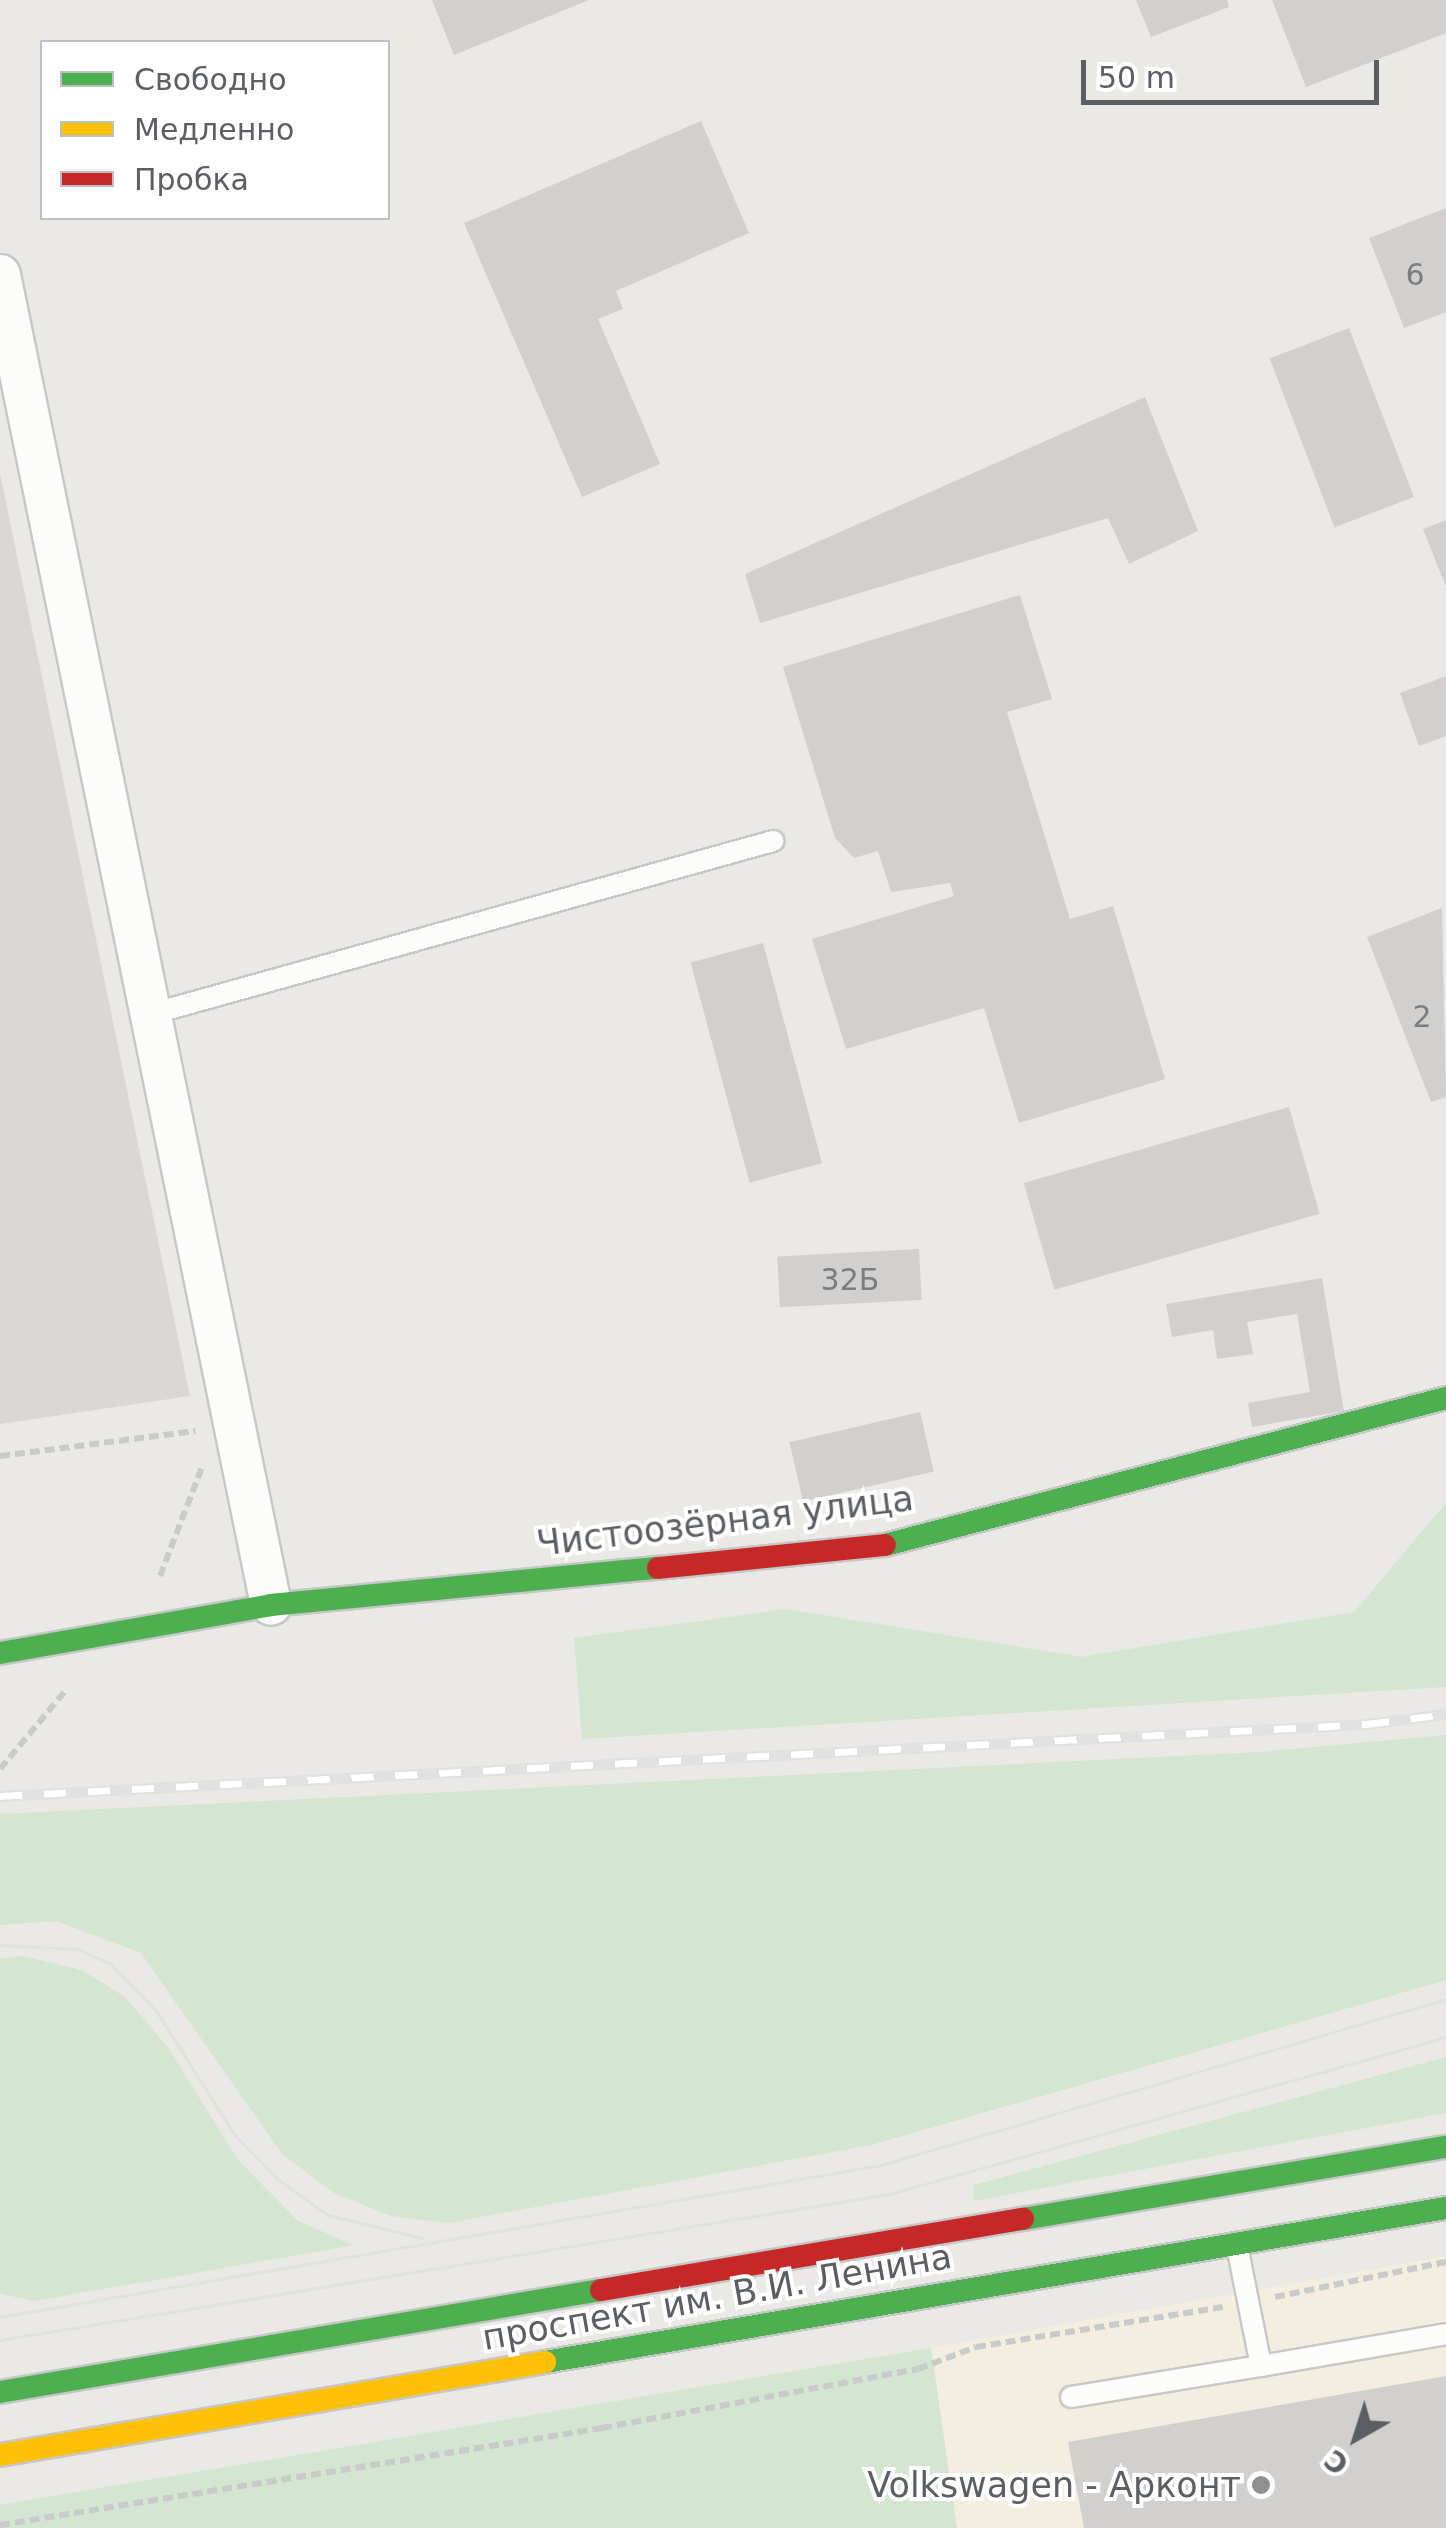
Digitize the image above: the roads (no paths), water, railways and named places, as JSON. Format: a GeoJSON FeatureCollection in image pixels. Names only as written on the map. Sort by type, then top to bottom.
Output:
{"type":"FeatureCollection","features":[{"type":"Feature","properties":{"kind":"main road","name":"Чистоозёрная улица"},"geometry":{"type":"LineString","coordinates":[[0,1653],[271,1604],[881,1546],[1446,1398]]}},
{"type":"Feature","properties":{"kind":"main road","name":"проспект им. В.И. Ленина"},"geometry":{"type":"LineString","coordinates":[[0,2392],[1446,2147]]}},
{"type":"Feature","properties":{"kind":"main road","name":"проспект им. В.И. Ленина"},"geometry":{"type":"LineString","coordinates":[[0,2455],[1446,2208]]}},
{"type":"Feature","properties":{"kind":"street"},"geometry":{"type":"LineString","coordinates":[[0,275],[271,1604]]}},
{"type":"Feature","properties":{"kind":"lane"},"geometry":{"type":"LineString","coordinates":[[151,1014],[773,841]]}},
{"type":"Feature","properties":{"kind":"lane"},"geometry":{"type":"LineString","coordinates":[[1236,2244],[1262,2366]]}},
{"type":"Feature","properties":{"kind":"lane"},"geometry":{"type":"LineString","coordinates":[[1071,2397],[1446,2334]]}},
{"type":"Feature","properties":{"kind":"tram line"},"geometry":{"type":"LineString","coordinates":[[0,1945],[78,1949],[111,1964],[156,2010],[235,2135],[278,2179],[328,2215],[422,2238]]}},
{"type":"Feature","properties":{"kind":"tram line"},"geometry":{"type":"LineString","coordinates":[[0,2317],[881,2165],[1446,1999]]}},
{"type":"Feature","properties":{"kind":"tram line"},"geometry":{"type":"LineString","coordinates":[[0,2340],[890,2194],[1446,2037]]}},
{"type":"Feature","properties":{"kind":"railway"},"geometry":{"type":"LineString","coordinates":[[0,1796],[1367,1724],[1446,1714]]}},
{"type":"Feature","properties":{"kind":"place","name":"Volkswagen - Арконт"},"geometry":{"type":"Point","coordinates":[1261,2485]}}]}
